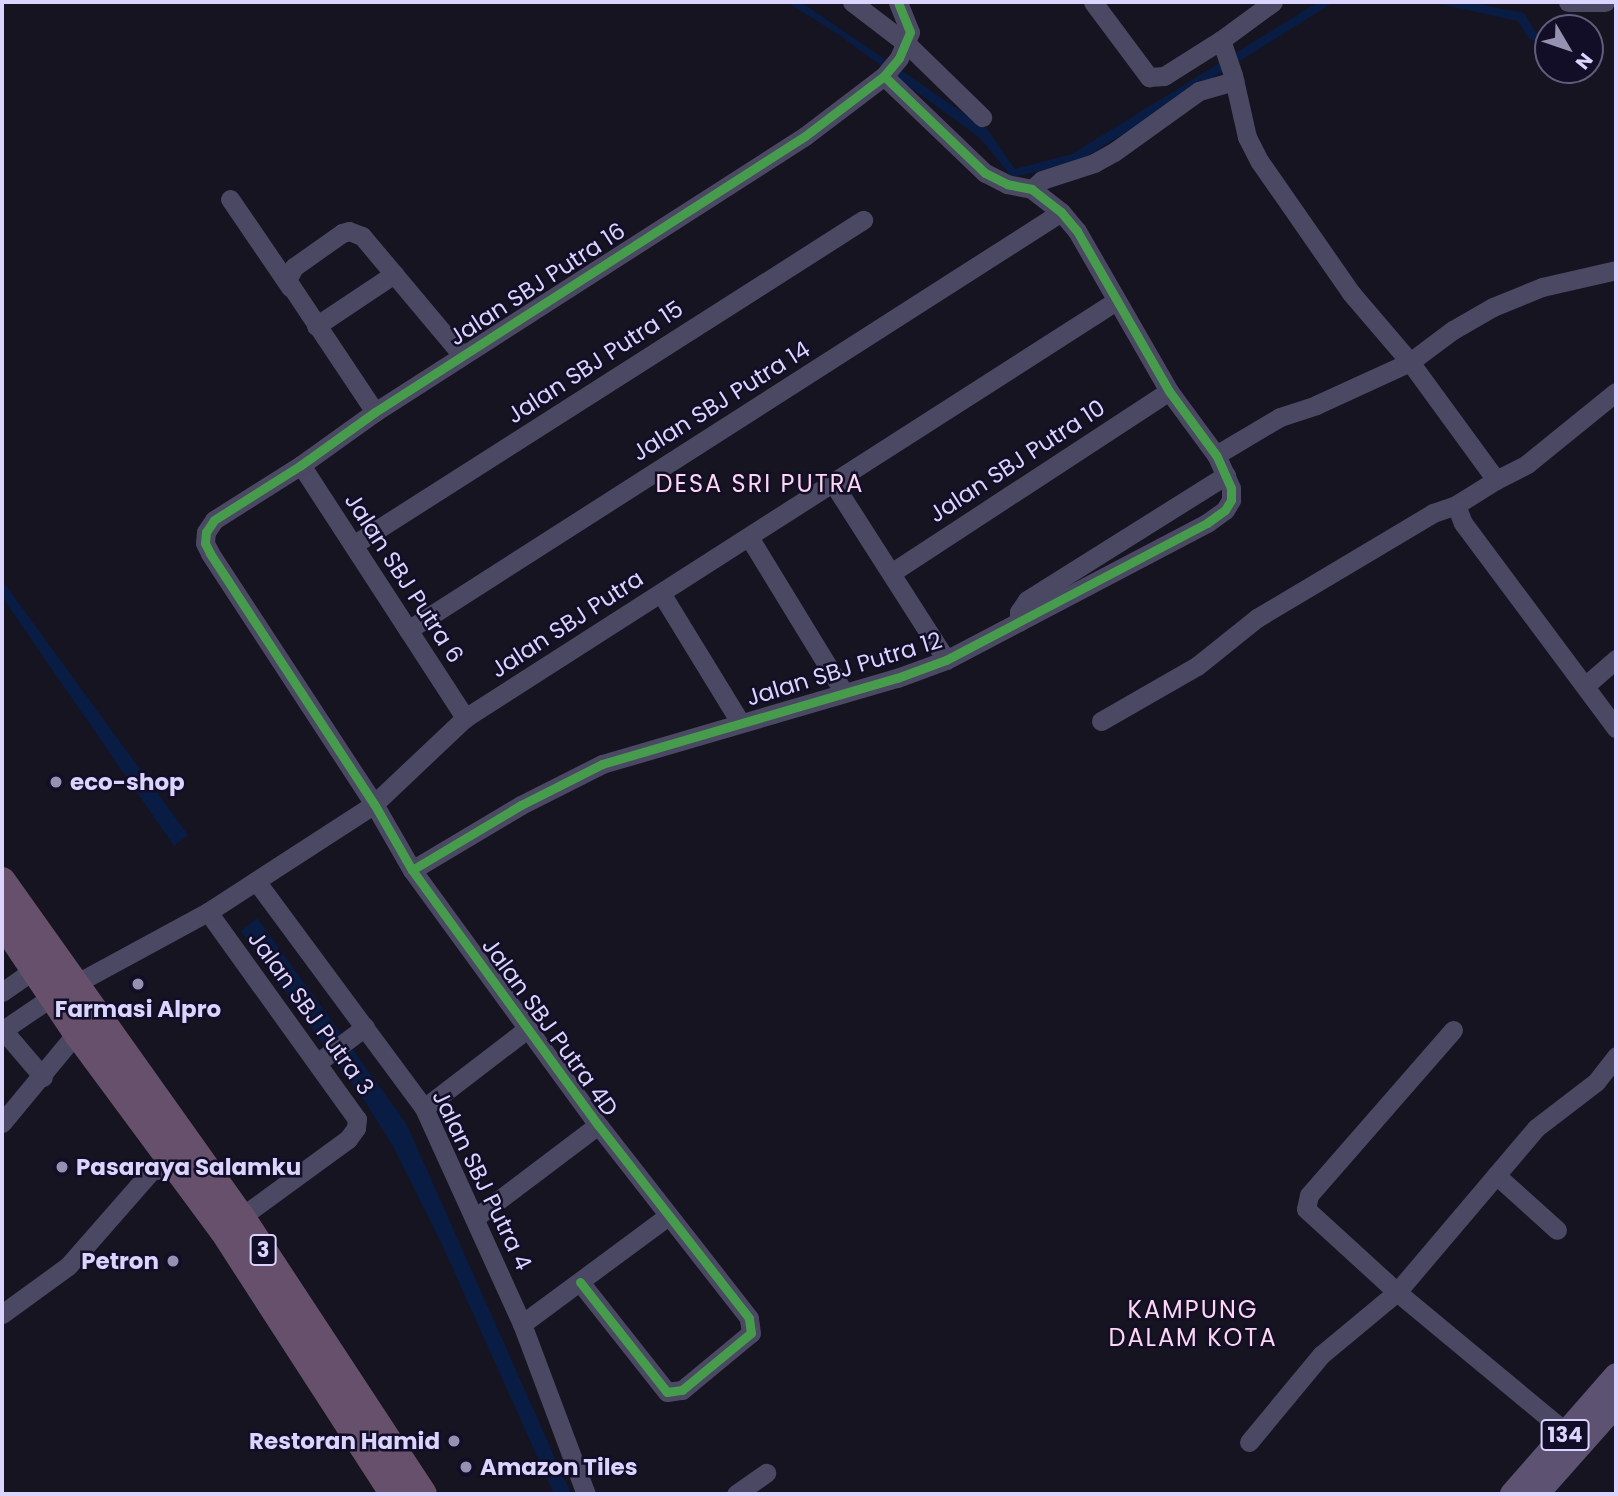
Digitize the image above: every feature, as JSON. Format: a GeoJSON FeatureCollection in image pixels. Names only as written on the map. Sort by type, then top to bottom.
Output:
{"type":"FeatureCollection","features":[{"type":"Feature","properties":{"kind":"highway","name":"3"},"geometry":{"type":"LineString","coordinates":[[2,881],[64,990],[77,1033],[164,1169],[223,1230],[394,1494]]}},
{"type":"Feature","properties":{"kind":"highway","name":"3"},"geometry":{"type":"LineString","coordinates":[[2,921],[35,969],[95,1011],[241,1217],[423,1494]]}},
{"type":"Feature","properties":{"kind":"main road","name":"134"},"geometry":{"type":"LineString","coordinates":[[1512,1494],[1616,1374]]}},
{"type":"Feature","properties":{"kind":"main road","name":"134"},"geometry":{"type":"LineString","coordinates":[[1538,1494],[1616,1405]]}},
{"type":"Feature","properties":{"kind":"street"},"geometry":{"type":"LineString","coordinates":[[852,2],[894,62],[985,173],[1007,184],[1032,189],[1053,175],[1094,163],[1114,152],[1199,91],[1234,78]]}},
{"type":"Feature","properties":{"kind":"street"},"geometry":{"type":"LineString","coordinates":[[894,62],[909,32],[898,2]]}},
{"type":"Feature","properties":{"kind":"street"},"geometry":{"type":"LineString","coordinates":[[1093,2],[1149,77],[1164,76],[1223,44],[1273,2]]}},
{"type":"Feature","properties":{"kind":"street"},"geometry":{"type":"LineString","coordinates":[[1568,2],[1605,2]]}},
{"type":"Feature","properties":{"kind":"street"},"geometry":{"type":"LineString","coordinates":[[1223,44],[1234,78],[1247,137],[1260,162],[1351,293],[1410,362],[1496,480]]}},
{"type":"Feature","properties":{"kind":"street"},"geometry":{"type":"LineString","coordinates":[[894,62],[982,117]]}},
{"type":"Feature","properties":{"kind":"street","name":"Jalan SBJ Putra 16"},"geometry":{"type":"LineString","coordinates":[[211,525],[462,355],[805,136],[894,62]]}},
{"type":"Feature","properties":{"kind":"street","name":"Jalan SBJ Putra 12"},"geometry":{"type":"LineString","coordinates":[[412,870],[566,780],[602,764],[843,691],[897,678],[946,660],[1207,523],[1224,510],[1231,500],[1226,475],[1216,455],[1170,391],[1077,231],[1061,212],[1032,189]]}},
{"type":"Feature","properties":{"kind":"street"},"geometry":{"type":"LineString","coordinates":[[230,199],[375,412]]}},
{"type":"Feature","properties":{"kind":"street","name":"Jalan SBJ Putra 14"},"geometry":{"type":"LineString","coordinates":[[408,630],[1061,212]]}},
{"type":"Feature","properties":{"kind":"street","name":"Jalan SBJ Putra 15"},"geometry":{"type":"LineString","coordinates":[[353,545],[863,220]]}},
{"type":"Feature","properties":{"kind":"street"},"geometry":{"type":"LineString","coordinates":[[290,287],[289,272],[294,267],[349,231],[362,236],[462,355]]}},
{"type":"Feature","properties":{"kind":"street"},"geometry":{"type":"LineString","coordinates":[[1216,455],[1280,417],[1316,405],[1410,362],[1453,330],[1493,307],[1542,287],[1616,271]]}},
{"type":"Feature","properties":{"kind":"street"},"geometry":{"type":"LineString","coordinates":[[316,326],[394,274]]}},
{"type":"Feature","properties":{"kind":"street","name":"Jalan SBJ Putra"},"geometry":{"type":"LineString","coordinates":[[2,1029],[64,990],[208,912],[374,804],[465,718],[1116,301]]}},
{"type":"Feature","properties":{"kind":"street","name":"Jalan SBJ Putra 10"},"geometry":{"type":"LineString","coordinates":[[891,573],[1170,391]]}},
{"type":"Feature","properties":{"kind":"street"},"geometry":{"type":"LineString","coordinates":[[1101,721],[1197,666],[1257,618],[1433,513],[1456,505],[1527,464],[1616,392]]}},
{"type":"Feature","properties":{"kind":"street","name":"Jalan SBJ Putra 6"},"geometry":{"type":"LineString","coordinates":[[301,465],[465,718]]}},
{"type":"Feature","properties":{"kind":"street"},"geometry":{"type":"LineString","coordinates":[[1019,622],[1019,612],[1027,600],[1226,475]]}},
{"type":"Feature","properties":{"kind":"street"},"geometry":{"type":"LineString","coordinates":[[833,483],[946,660]]}},
{"type":"Feature","properties":{"kind":"street"},"geometry":{"type":"LineString","coordinates":[[1456,505],[1473,540],[1616,727]]}},
{"type":"Feature","properties":{"kind":"street","name":"Jalan SBJ Putra 4D"},"geometry":{"type":"LineString","coordinates":[[211,525],[206,531],[205,543],[210,553],[374,804],[412,870],[598,1125],[752,1325],[747,1339],[682,1390],[674,1393],[661,1387],[580,1282]]}},
{"type":"Feature","properties":{"kind":"street"},"geometry":{"type":"LineString","coordinates":[[749,537],[843,691]]}},
{"type":"Feature","properties":{"kind":"street"},"geometry":{"type":"LineString","coordinates":[[661,593],[740,722]]}},
{"type":"Feature","properties":{"kind":"street"},"geometry":{"type":"LineString","coordinates":[[1585,686],[1616,659]]}},
{"type":"Feature","properties":{"kind":"street","name":"Jalan SBJ Putra 4"},"geometry":{"type":"LineString","coordinates":[[256,881],[362,1030],[424,1108],[523,1324],[586,1494]]}},
{"type":"Feature","properties":{"kind":"street","name":"Jalan SBJ Putra 3"},"geometry":{"type":"LineString","coordinates":[[208,912],[320,1061],[357,1119],[356,1128],[348,1139],[241,1217]]}},
{"type":"Feature","properties":{"kind":"street"},"geometry":{"type":"LineString","coordinates":[[2,992],[35,969]]}},
{"type":"Feature","properties":{"kind":"street"},"geometry":{"type":"LineString","coordinates":[[2,1124],[95,1011]]}},
{"type":"Feature","properties":{"kind":"street"},"geometry":{"type":"LineString","coordinates":[[2,1029],[43,1077]]}},
{"type":"Feature","properties":{"kind":"street"},"geometry":{"type":"LineString","coordinates":[[424,1108],[527,1029]]}},
{"type":"Feature","properties":{"kind":"street"},"geometry":{"type":"LineString","coordinates":[[320,1061],[362,1030]]}},
{"type":"Feature","properties":{"kind":"street"},"geometry":{"type":"LineString","coordinates":[[1453,1030],[1305,1201],[1306,1209],[1397,1292],[1567,1433]]}},
{"type":"Feature","properties":{"kind":"street"},"geometry":{"type":"LineString","coordinates":[[1249,1442],[1321,1355],[1397,1292],[1536,1128],[1596,1082],[1616,1056]]}},
{"type":"Feature","properties":{"kind":"street"},"geometry":{"type":"LineString","coordinates":[[475,1218],[598,1125]]}},
{"type":"Feature","properties":{"kind":"street"},"geometry":{"type":"LineString","coordinates":[[2,1314],[68,1266],[164,1169]]}},
{"type":"Feature","properties":{"kind":"street"},"geometry":{"type":"LineString","coordinates":[[1496,1175],[1557,1230]]}},
{"type":"Feature","properties":{"kind":"street"},"geometry":{"type":"LineString","coordinates":[[523,1324],[668,1216]]}},
{"type":"Feature","properties":{"kind":"street"},"geometry":{"type":"LineString","coordinates":[[736,1494],[766,1473]]}},
{"type":"Feature","properties":{"kind":"water"},"geometry":{"type":"Polygon","coordinates":[[[787,2],[801,2],[987,129],[1015,169],[1072,154],[1318,2],[1334,2],[1075,164],[1012,177],[980,138],[839,35],[787,2]]]}},
{"type":"Feature","properties":{"kind":"water"},"geometry":{"type":"Polygon","coordinates":[[[1431,2],[1468,2],[1524,13],[1534,30],[1534,41],[1529,39],[1518,21],[1431,2]]]}},
{"type":"Feature","properties":{"kind":"water"},"geometry":{"type":"Polygon","coordinates":[[[2,580],[188,835],[174,846],[2,597],[2,580]]]}},
{"type":"Feature","properties":{"kind":"water"},"geometry":{"type":"Polygon","coordinates":[[[257,918],[406,1123],[571,1494],[554,1494],[440,1240],[393,1146],[366,1103],[241,931],[257,918]]]}},
{"type":"Feature","properties":{"kind":"cycle path"},"geometry":{"type":"LineString","coordinates":[[580,1282],[667,1392],[682,1390],[751,1333],[749,1318],[598,1125],[412,870],[374,804],[210,553],[205,543],[206,532],[214,520],[301,465],[375,412],[805,136],[884,76],[899,58],[910,32],[898,2]]}},
{"type":"Feature","properties":{"kind":"cycle path"},"geometry":{"type":"LineString","coordinates":[[412,870],[521,805],[602,764],[897,678],[946,660],[1207,523],[1225,510],[1231,500],[1231,488],[1216,455],[1169,391],[1077,231],[1061,212],[1032,189],[1007,184],[985,173],[884,76]]}},
{"type":"Feature","properties":{"kind":"place","name":"eco-shop"},"geometry":{"type":"Point","coordinates":[56,782]}},
{"type":"Feature","properties":{"kind":"place","name":"Farmasi Alpro"},"geometry":{"type":"Point","coordinates":[138,984]}},
{"type":"Feature","properties":{"kind":"place","name":"Pasaraya Salamku"},"geometry":{"type":"Point","coordinates":[62,1167]}},
{"type":"Feature","properties":{"kind":"place","name":"Petron"},"geometry":{"type":"Point","coordinates":[173,1261]}},
{"type":"Feature","properties":{"kind":"place","name":"Restoran Hamid"},"geometry":{"type":"Point","coordinates":[454,1441]}},
{"type":"Feature","properties":{"kind":"place","name":"Amazon Tiles"},"geometry":{"type":"Point","coordinates":[466,1467]}},
{"type":"Feature","properties":{"kind":"district","name":"DESA SRI PUTRA"},"geometry":{"type":"Point","coordinates":[760,484]}},
{"type":"Feature","properties":{"kind":"district","name":"KAMPUNG DALAM KOTA"},"geometry":{"type":"Point","coordinates":[1193,1324]}}]}
